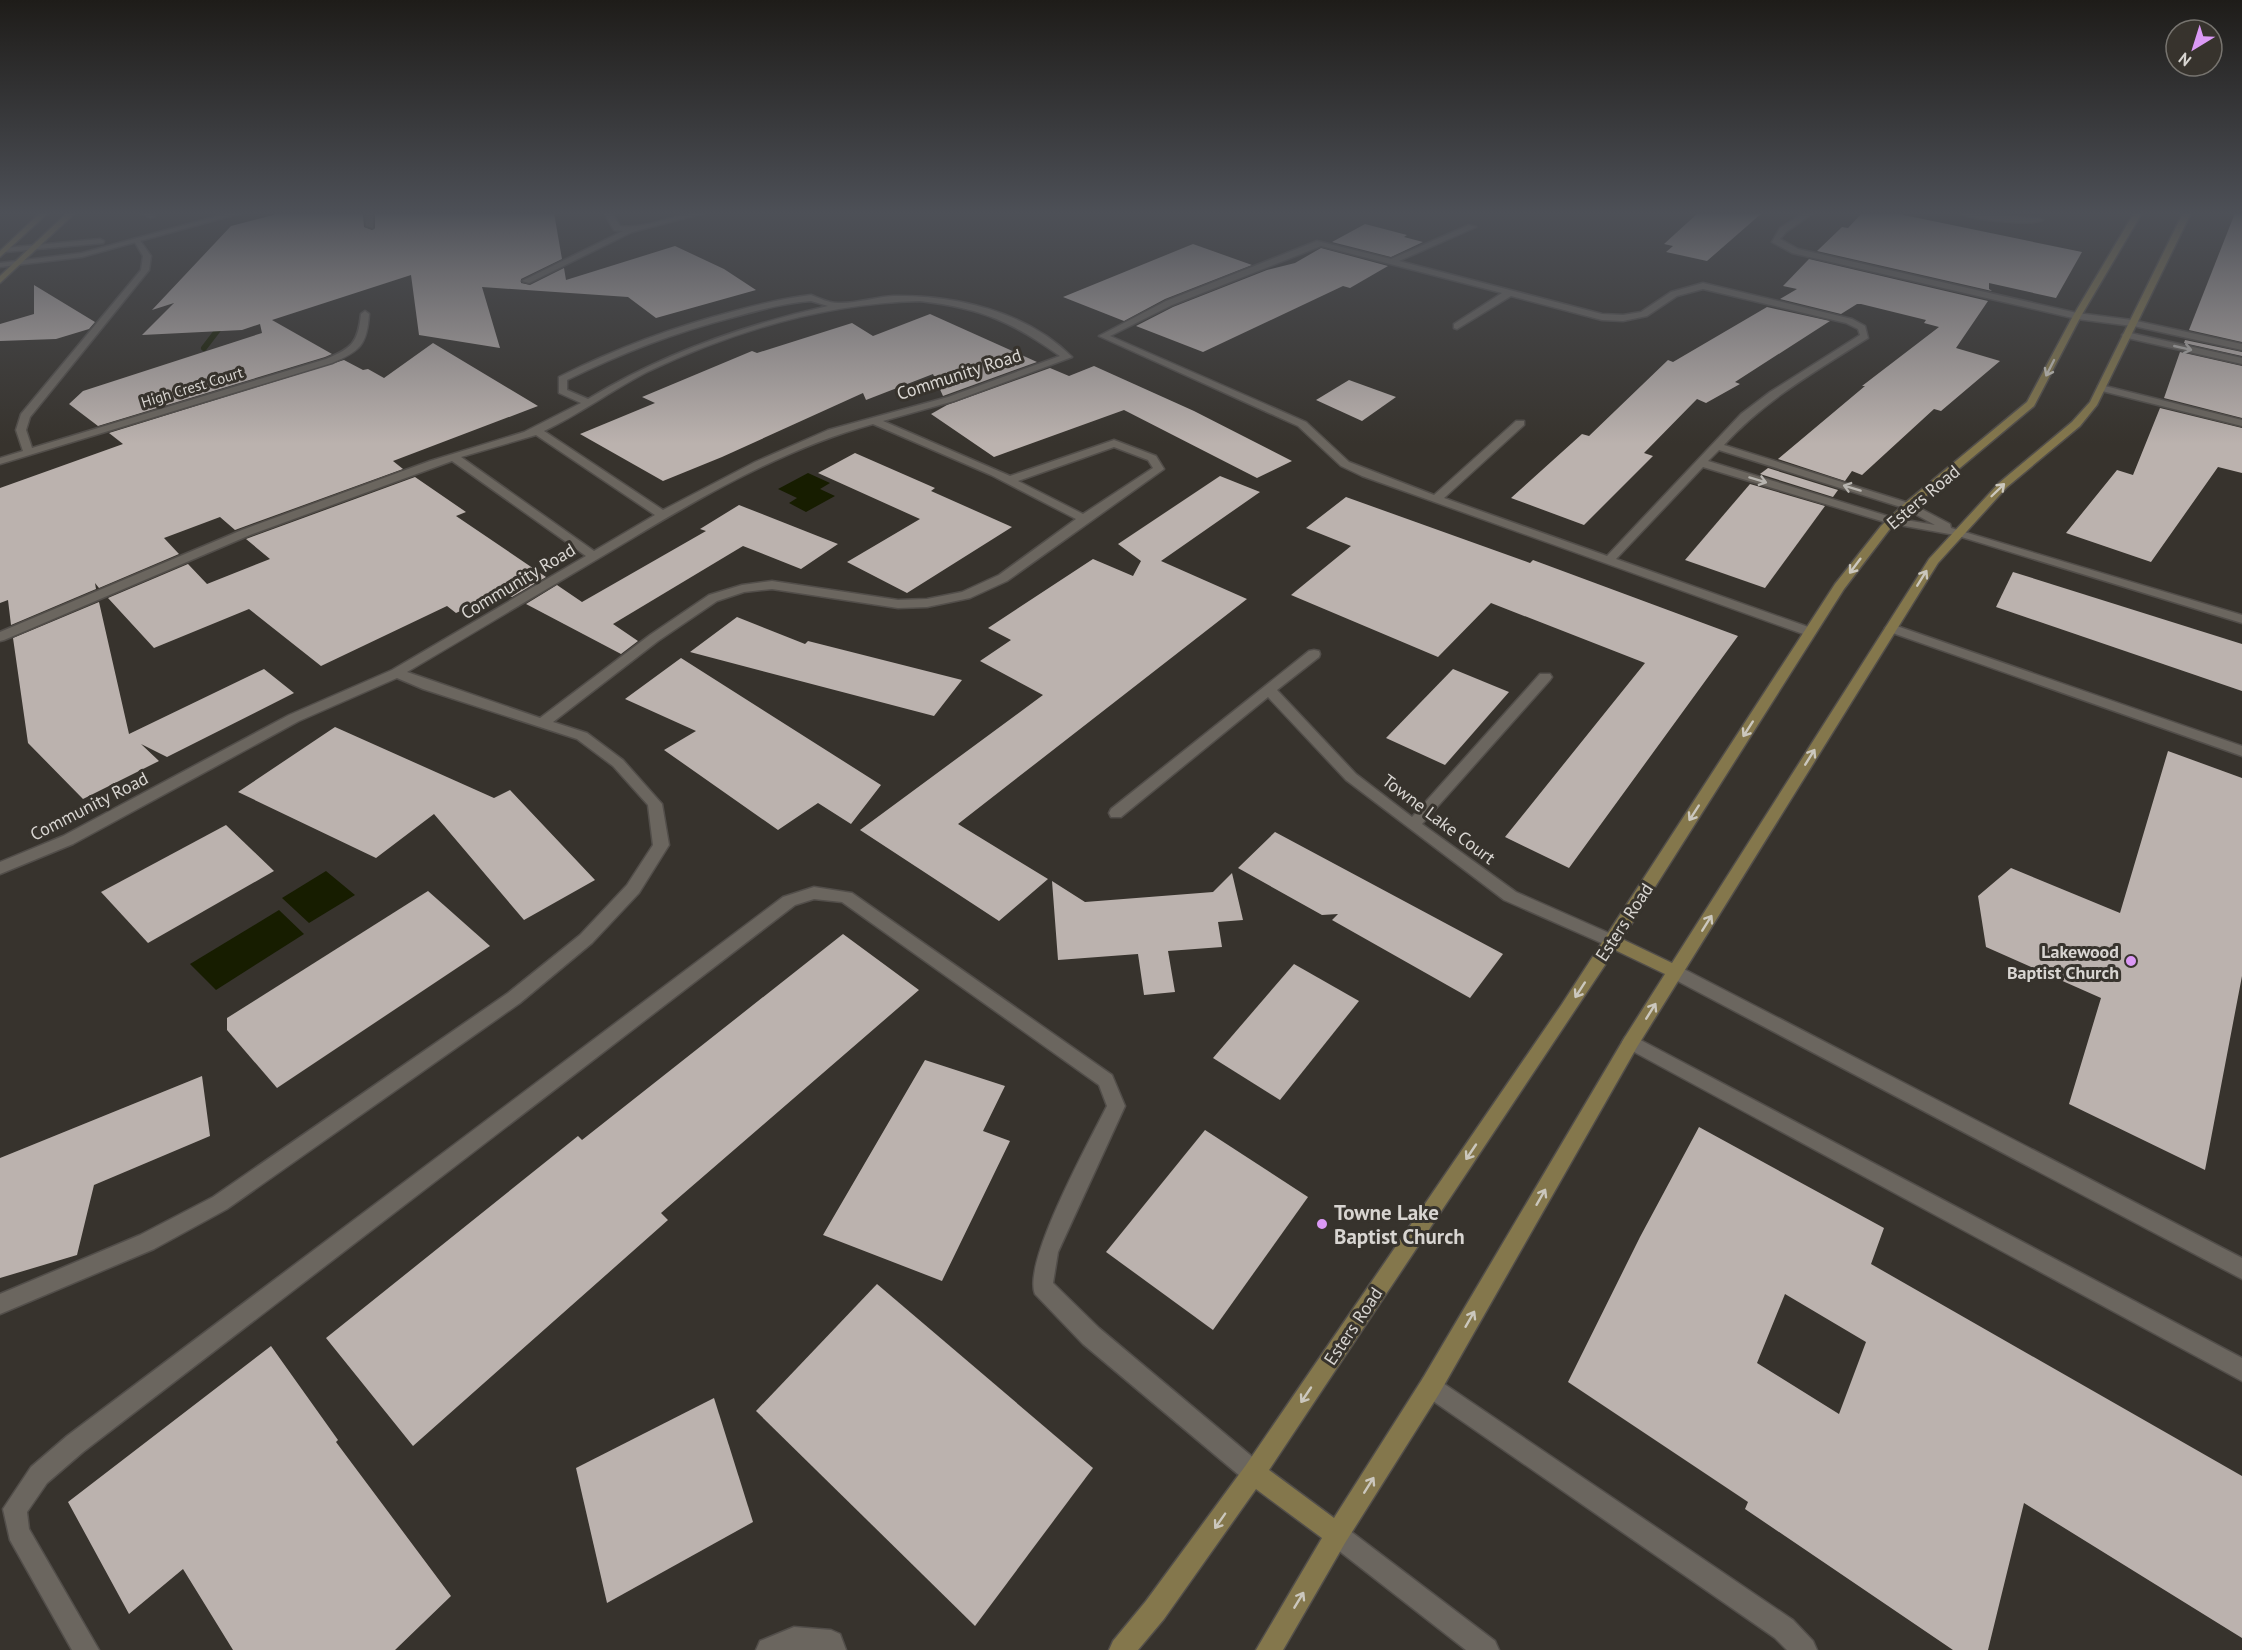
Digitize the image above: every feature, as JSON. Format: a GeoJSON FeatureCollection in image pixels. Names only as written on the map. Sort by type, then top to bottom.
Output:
{"type":"FeatureCollection","features":[{"type":"Feature","properties":{"kind":"main road","name":"Esters Road"},"geometry":{"type":"LineString","coordinates":[[1122,1650],[1155,1610],[1254,1473],[1612,941],[1839,587],[1892,521],[2031,404],[2092,290]]}},
{"type":"Feature","properties":{"kind":"main road"},"geometry":{"type":"LineString","coordinates":[[1269,1650],[1337,1535],[1431,1386],[1631,1042],[1933,561],[1957,532],[2003,486],[2076,424],[2094,403],[2148,290]]}},
{"type":"Feature","properties":{"kind":"main road"},"geometry":{"type":"LineString","coordinates":[[1612,941],[1676,972]]}},
{"type":"Feature","properties":{"kind":"main road"},"geometry":{"type":"LineString","coordinates":[[1254,1473],[1337,1535]]}},
{"type":"Feature","properties":{"kind":"street"},"geometry":{"type":"LineString","coordinates":[[29,452],[20,435],[25,416],[129,290]]}},
{"type":"Feature","properties":{"kind":"street"},"geometry":{"type":"LineString","coordinates":[[1202,290],[1169,303],[1103,336],[1302,424],[1345,464],[1435,500],[1810,632]]}},
{"type":"Feature","properties":{"kind":"street"},"geometry":{"type":"LineString","coordinates":[[1497,290],[1571,311],[1623,318],[1644,314],[1674,294],[1688,290]]}},
{"type":"Feature","properties":{"kind":"street"},"geometry":{"type":"LineString","coordinates":[[1609,560],[1745,416],[1773,394],[1865,336],[1862,328],[1838,319],[1718,290]]}},
{"type":"Feature","properties":{"kind":"street"},"geometry":{"type":"LineString","coordinates":[[1964,290],[2077,316],[2132,323],[2242,347]]}},
{"type":"Feature","properties":{"kind":"street"},"geometry":{"type":"LineString","coordinates":[[1457,326],[1509,293]]}},
{"type":"Feature","properties":{"kind":"street","name":"Community Road"},"geometry":{"type":"LineString","coordinates":[[0,868],[68,840],[294,718],[397,673],[663,515],[785,452],[872,420],[951,399],[1067,357],[1052,344],[1016,325],[956,302],[897,297],[838,306]]}},
{"type":"Feature","properties":{"kind":"street"},"geometry":{"type":"LineString","coordinates":[[587,402],[562,391],[562,380],[600,360],[681,328],[787,300],[812,298],[838,306]]}},
{"type":"Feature","properties":{"kind":"street"},"geometry":{"type":"LineString","coordinates":[[0,637],[277,520],[537,430],[643,371],[690,351],[797,315],[838,306]]}},
{"type":"Feature","properties":{"kind":"street","name":"High Crest Court"},"geometry":{"type":"LineString","coordinates":[[0,461],[329,361],[359,346],[363,338],[365,315]]}},
{"type":"Feature","properties":{"kind":"street"},"geometry":{"type":"LineString","coordinates":[[2077,316],[2126,335],[2242,361]]}},
{"type":"Feature","properties":{"kind":"street"},"geometry":{"type":"LineString","coordinates":[[2101,388],[2242,423]]}},
{"type":"Feature","properties":{"kind":"street"},"geometry":{"type":"LineString","coordinates":[[872,420],[1010,480],[1084,519]]}},
{"type":"Feature","properties":{"kind":"street"},"geometry":{"type":"LineString","coordinates":[[1435,500],[1520,423]]}},
{"type":"Feature","properties":{"kind":"street"},"geometry":{"type":"LineString","coordinates":[[537,430],[663,515]]}},
{"type":"Feature","properties":{"kind":"street"},"geometry":{"type":"LineString","coordinates":[[542,724],[654,638],[713,598],[742,589],[772,585],[898,604],[927,603],[966,595],[1003,578],[1084,519],[1159,469],[1152,458],[1114,443],[1010,480]]}},
{"type":"Feature","properties":{"kind":"street"},"geometry":{"type":"LineString","coordinates":[[1718,446],[1908,506],[1957,532]]}},
{"type":"Feature","properties":{"kind":"street"},"geometry":{"type":"LineString","coordinates":[[454,457],[594,556]]}},
{"type":"Feature","properties":{"kind":"street"},"geometry":{"type":"LineString","coordinates":[[1702,463],[1892,521],[1957,532],[2242,619]]}},
{"type":"Feature","properties":{"kind":"street"},"geometry":{"type":"LineString","coordinates":[[1891,628],[2242,751]]}},
{"type":"Feature","properties":{"kind":"street"},"geometry":{"type":"LineString","coordinates":[[1116,813],[1314,654]]}},
{"type":"Feature","properties":{"kind":"street"},"geometry":{"type":"LineString","coordinates":[[0,1304],[147,1242],[220,1203],[514,998],[586,939],[625,897],[661,845],[655,804],[618,763],[582,736],[397,673]]}},
{"type":"Feature","properties":{"kind":"street"},"geometry":{"type":"LineString","coordinates":[[1413,825],[1545,677]]}},
{"type":"Feature","properties":{"kind":"street","name":"Towne Lake Court"},"geometry":{"type":"LineString","coordinates":[[1269,690],[1351,777],[1510,896],[1612,941]]}},
{"type":"Feature","properties":{"kind":"street"},"geometry":{"type":"LineString","coordinates":[[86,1650],[18,1532],[15,1509],[39,1475],[75,1444],[779,908],[789,901],[814,893],[846,897],[1106,1080],[1116,1107],[1048,1251],[1042,1287],[1091,1336],[1254,1473]]}},
{"type":"Feature","properties":{"kind":"street"},"geometry":{"type":"LineString","coordinates":[[1676,972],[2242,1269]]}},
{"type":"Feature","properties":{"kind":"street"},"geometry":{"type":"LineString","coordinates":[[1631,1042],[2242,1370]]}},
{"type":"Feature","properties":{"kind":"street"},"geometry":{"type":"LineString","coordinates":[[1431,1386],[1784,1629],[1804,1650]]}},
{"type":"Feature","properties":{"kind":"street"},"geometry":{"type":"LineString","coordinates":[[1337,1535],[1486,1650]]}},
{"type":"Feature","properties":{"kind":"street"},"geometry":{"type":"LineString","coordinates":[[769,1650],[794,1640],[831,1643],[833,1650]]}},
{"type":"Feature","properties":{"kind":"shaded area"},"geometry":{"type":"Polygon","coordinates":[[[808,473],[830,483],[820,489],[835,496],[806,512],[789,503],[797,498],[778,489],[808,473]]]}},
{"type":"Feature","properties":{"kind":"shaded area"},"geometry":{"type":"Polygon","coordinates":[[[326,871],[355,895],[309,923],[282,898],[326,871]]]}},
{"type":"Feature","properties":{"kind":"shaded area"},"geometry":{"type":"Polygon","coordinates":[[[279,910],[304,934],[216,990],[190,964],[279,910]]]}},
{"type":"Feature","properties":{"kind":"building"},"geometry":{"type":"Polygon","coordinates":[[[34,290],[42,290],[95,322],[89,329],[56,339],[0,341],[0,324],[34,314],[34,290]]]}},
{"type":"Feature","properties":{"kind":"building"},"geometry":{"type":"Polygon","coordinates":[[[171,290],[365,290],[272,320],[332,354],[98,426],[69,404],[83,391],[262,333],[260,324],[242,330],[142,335],[174,303],[152,310],[171,290]]]}},
{"type":"Feature","properties":{"kind":"building"},"geometry":{"type":"Polygon","coordinates":[[[413,290],[483,290],[500,348],[419,335],[413,290]]]}},
{"type":"Feature","properties":{"kind":"building"},"geometry":{"type":"Polygon","coordinates":[[[526,290],[756,290],[656,318],[628,297],[526,290]]]}},
{"type":"Feature","properties":{"kind":"building"},"geometry":{"type":"Polygon","coordinates":[[[1080,290],[1188,290],[1165,299],[1124,321],[1063,297],[1080,290]]]}},
{"type":"Feature","properties":{"kind":"building"},"geometry":{"type":"Polygon","coordinates":[[[1216,290],[1335,290],[1203,352],[1136,326],[1173,307],[1216,290]]]}},
{"type":"Feature","properties":{"kind":"building"},"geometry":{"type":"Polygon","coordinates":[[[1795,290],[1941,290],[1988,301],[1956,348],[2000,361],[1941,411],[1934,409],[1862,475],[1852,471],[1845,481],[1778,459],[1865,386],[1862,386],[1939,327],[1924,323],[1926,320],[1861,304],[1841,314],[1780,299],[1795,290]]]}},
{"type":"Feature","properties":{"kind":"building"},"geometry":{"type":"Polygon","coordinates":[[[2020,290],[2061,290],[2056,298],[2020,290]]]}},
{"type":"Feature","properties":{"kind":"building"},"geometry":{"type":"Polygon","coordinates":[[[2205,290],[2242,290],[2242,342],[2189,330],[2205,290]]]}},
{"type":"Feature","properties":{"kind":"building"},"geometry":{"type":"Polygon","coordinates":[[[1767,307],[1830,321],[1735,382],[1740,384],[1706,403],[1697,399],[1644,453],[1653,456],[1584,525],[1511,498],[1582,434],[1589,436],[1668,360],[1673,362],[1767,307]]]}},
{"type":"Feature","properties":{"kind":"building"},"geometry":{"type":"Polygon","coordinates":[[[930,314],[1037,362],[943,396],[933,374],[866,400],[863,393],[663,481],[580,434],[655,403],[642,397],[752,351],[757,353],[852,323],[873,336],[930,314]]]}},
{"type":"Feature","properties":{"kind":"building"},"geometry":{"type":"Polygon","coordinates":[[[2185,340],[2242,352],[2242,356],[2184,343],[2185,340]]]}},
{"type":"Feature","properties":{"kind":"building"},"geometry":{"type":"Polygon","coordinates":[[[433,343],[538,406],[393,461],[403,469],[235,530],[220,517],[164,538],[179,554],[99,588],[95,583],[96,589],[11,625],[8,600],[0,603],[0,488],[123,444],[109,433],[344,360],[384,378],[433,343]]]}},
{"type":"Feature","properties":{"kind":"building"},"geometry":{"type":"Polygon","coordinates":[[[2180,352],[2242,366],[2242,418],[2164,398],[2180,352]]]}},
{"type":"Feature","properties":{"kind":"building"},"geometry":{"type":"Polygon","coordinates":[[[1094,366],[1194,411],[1292,461],[1257,478],[1124,410],[994,457],[931,414],[947,405],[1050,368],[1069,376],[1094,366]]]}},
{"type":"Feature","properties":{"kind":"building"},"geometry":{"type":"Polygon","coordinates":[[[1349,380],[1396,397],[1362,421],[1316,400],[1349,380]]]}},
{"type":"Feature","properties":{"kind":"building"},"geometry":{"type":"Polygon","coordinates":[[[2160,408],[2242,428],[2242,473],[2218,467],[2151,562],[2066,533],[2117,470],[2133,475],[2160,408]]]}},
{"type":"Feature","properties":{"kind":"building"},"geometry":{"type":"Polygon","coordinates":[[[855,453],[935,488],[931,491],[1012,527],[907,593],[847,562],[920,519],[818,473],[855,453]]]}},
{"type":"Feature","properties":{"kind":"building"},"geometry":{"type":"Polygon","coordinates":[[[1768,468],[1838,490],[1833,497],[1760,474],[1768,468]]]}},
{"type":"Feature","properties":{"kind":"building"},"geometry":{"type":"Polygon","coordinates":[[[1220,476],[1260,492],[1161,561],[1247,599],[958,824],[1048,879],[999,921],[860,830],[1043,695],[980,661],[1011,640],[988,628],[1093,559],[1133,576],[1141,561],[1118,544],[1220,476]]]}},
{"type":"Feature","properties":{"kind":"building"},"geometry":{"type":"Polygon","coordinates":[[[415,477],[466,512],[456,516],[546,577],[512,597],[502,592],[456,613],[447,606],[321,666],[249,609],[154,648],[108,598],[188,564],[207,584],[270,559],[246,539],[415,477]]]}},
{"type":"Feature","properties":{"kind":"building"},"geometry":{"type":"Polygon","coordinates":[[[1750,484],[1825,506],[1765,588],[1685,560],[1750,484]]]}},
{"type":"Feature","properties":{"kind":"building"},"geometry":{"type":"Polygon","coordinates":[[[1346,497],[1530,563],[1533,560],[1738,636],[1569,868],[1505,837],[1645,663],[1491,603],[1438,657],[1291,595],[1351,546],[1306,528],[1346,497]]]}},
{"type":"Feature","properties":{"kind":"building"},"geometry":{"type":"Polygon","coordinates":[[[739,505],[838,544],[801,569],[743,546],[613,624],[638,641],[621,654],[526,604],[557,585],[582,602],[706,531],[700,529],[739,505]]]}},
{"type":"Feature","properties":{"kind":"building"},"geometry":{"type":"Polygon","coordinates":[[[2013,572],[2242,644],[2242,691],[1996,607],[2013,572]]]}},
{"type":"Feature","properties":{"kind":"building"},"geometry":{"type":"Polygon","coordinates":[[[99,602],[129,734],[264,669],[294,693],[167,757],[141,744],[159,761],[83,799],[28,743],[13,638],[99,602]]]}},
{"type":"Feature","properties":{"kind":"building"},"geometry":{"type":"Polygon","coordinates":[[[737,617],[805,644],[808,641],[962,680],[934,716],[690,652],[737,617]]]}},
{"type":"Feature","properties":{"kind":"building"},"geometry":{"type":"Polygon","coordinates":[[[681,658],[881,785],[851,824],[818,803],[778,830],[664,750],[696,731],[625,699],[681,658]]]}},
{"type":"Feature","properties":{"kind":"building"},"geometry":{"type":"Polygon","coordinates":[[[1453,669],[1509,692],[1445,765],[1386,738],[1453,669]]]}},
{"type":"Feature","properties":{"kind":"building"},"geometry":{"type":"Polygon","coordinates":[[[335,727],[494,798],[510,790],[595,880],[524,920],[434,814],[376,858],[238,792],[335,727]]]}},
{"type":"Feature","properties":{"kind":"building","name":"Lakewood Baptist Church"},"geometry":{"type":"Polygon","coordinates":[[[2168,751],[2242,778],[2242,976],[2205,1170],[2069,1104],[2101,998],[1986,947],[1978,896],[2011,868],[2120,913],[2168,751]]]}},
{"type":"Feature","properties":{"kind":"building"},"geometry":{"type":"Polygon","coordinates":[[[226,825],[274,871],[148,943],[101,892],[226,825]]]}},
{"type":"Feature","properties":{"kind":"building"},"geometry":{"type":"Polygon","coordinates":[[[1275,832],[1503,954],[1470,998],[1332,920],[1338,914],[1322,915],[1238,868],[1275,832]]]}},
{"type":"Feature","properties":{"kind":"building"},"geometry":{"type":"Polygon","coordinates":[[[1232,873],[1243,920],[1218,922],[1222,947],[1168,951],[1175,992],[1144,995],[1138,954],[1058,960],[1052,881],[1085,902],[1213,892],[1232,873]]]}},
{"type":"Feature","properties":{"kind":"building"},"geometry":{"type":"Polygon","coordinates":[[[428,891],[490,946],[277,1088],[227,1030],[227,1018],[428,891]]]}},
{"type":"Feature","properties":{"kind":"building"},"geometry":{"type":"Polygon","coordinates":[[[843,934],[919,990],[661,1213],[668,1220],[413,1446],[326,1338],[578,1136],[582,1140],[843,934]]]}},
{"type":"Feature","properties":{"kind":"building"},"geometry":{"type":"Polygon","coordinates":[[[1294,964],[1359,1001],[1280,1100],[1213,1058],[1294,964]]]}},
{"type":"Feature","properties":{"kind":"building"},"geometry":{"type":"Polygon","coordinates":[[[925,1060],[1005,1086],[983,1131],[1010,1141],[942,1281],[823,1235],[925,1060]]]}},
{"type":"Feature","properties":{"kind":"building"},"geometry":{"type":"Polygon","coordinates":[[[202,1076],[210,1136],[94,1185],[77,1255],[0,1278],[0,1158],[202,1076]]]}},
{"type":"Feature","properties":{"kind":"building"},"geometry":{"type":"Polygon","coordinates":[[[1699,1127],[1884,1228],[1871,1264],[2242,1476],[2242,1638],[2024,1503],[1988,1650],[1953,1650],[1745,1509],[1748,1502],[1568,1382],[1640,1237],[1699,1127]],[[1785,1294],[1757,1363],[1839,1414],[1866,1342],[1785,1294]]]}},
{"type":"Feature","properties":{"kind":"building"},"geometry":{"type":"Polygon","coordinates":[[[1205,1130],[1308,1197],[1213,1330],[1106,1252],[1205,1130]]]}},
{"type":"Feature","properties":{"kind":"building"},"geometry":{"type":"Polygon","coordinates":[[[877,1284],[1093,1468],[975,1626],[756,1411],[877,1284]]]}},
{"type":"Feature","properties":{"kind":"building"},"geometry":{"type":"Polygon","coordinates":[[[271,1346],[338,1440],[336,1442],[451,1596],[395,1650],[233,1650],[183,1569],[129,1614],[68,1502],[271,1346]]]}},
{"type":"Feature","properties":{"kind":"building"},"geometry":{"type":"Polygon","coordinates":[[[714,1398],[753,1522],[607,1603],[576,1468],[714,1398]]]}},
{"type":"Feature","properties":{"kind":"waterway"},"geometry":{"type":"LineString","coordinates":[[204,348],[224,322]]}},
{"type":"Feature","properties":{"kind":"place","name":"Lakewood Baptist Church"},"geometry":{"type":"Point","coordinates":[2131,961]}},
{"type":"Feature","properties":{"kind":"place","name":"Towne Lake Baptist Church"},"geometry":{"type":"Point","coordinates":[1322,1224]}}]}
